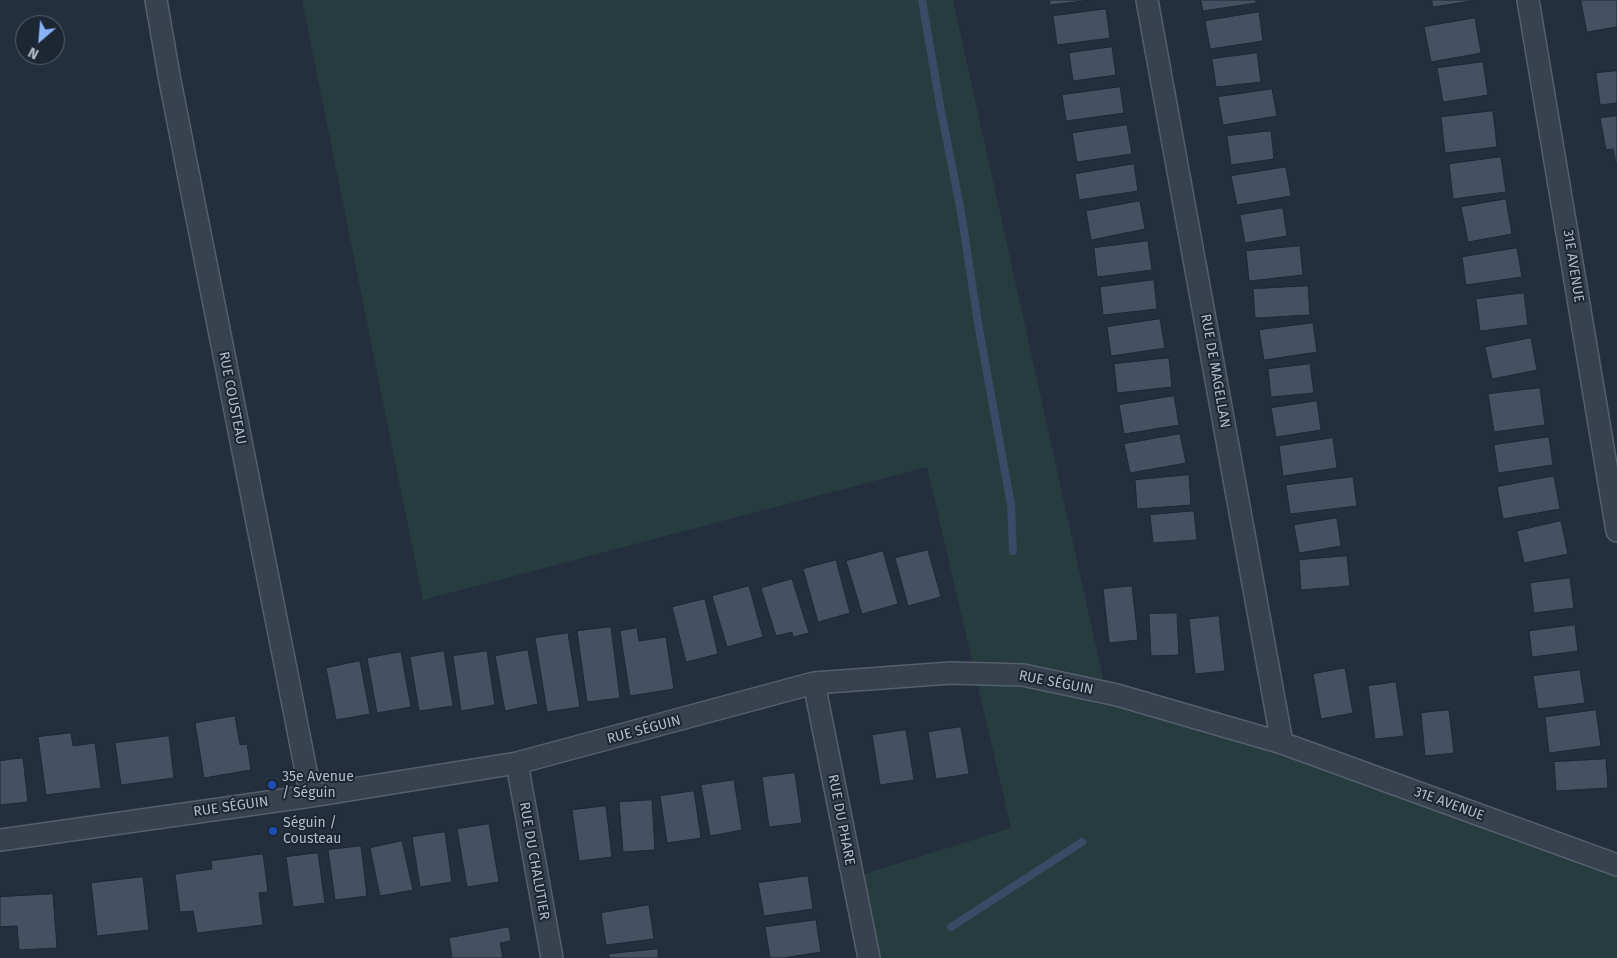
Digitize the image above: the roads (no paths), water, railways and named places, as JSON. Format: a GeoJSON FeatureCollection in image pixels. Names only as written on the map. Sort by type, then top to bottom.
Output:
{"type":"FeatureCollection","features":[{"type":"Feature","properties":{"kind":"street","name":"RUE COUSTEAU"},"geometry":{"type":"LineString","coordinates":[[156,0],[170,81],[311,796]]}},
{"type":"Feature","properties":{"kind":"street","name":"RUE DE MAGELLAN"},"geometry":{"type":"LineString","coordinates":[[1148,0],[1282,743]]}},
{"type":"Feature","properties":{"kind":"street","name":"31E AVENUE"},"geometry":{"type":"LineString","coordinates":[[1528,0],[1617,532]]}},
{"type":"Feature","properties":{"kind":"street","name":"RUE SÉGUIN"},"geometry":{"type":"LineString","coordinates":[[0,840],[311,796],[516,763],[814,683],[951,673],[1023,675],[1117,695],[1282,743]]}},
{"type":"Feature","properties":{"kind":"street","name":"RUE DU PHARE"},"geometry":{"type":"LineString","coordinates":[[814,683],[869,958]]}},
{"type":"Feature","properties":{"kind":"street","name":"31E AVENUE"},"geometry":{"type":"LineString","coordinates":[[1282,743],[1617,865]]}},
{"type":"Feature","properties":{"kind":"street","name":"RUE DU CHALUTIER"},"geometry":{"type":"LineString","coordinates":[[516,763],[552,958]]}},
{"type":"Feature","properties":{"kind":"waterway"},"geometry":{"type":"LineString","coordinates":[[922,0],[961,212],[979,329],[1011,505],[1013,551]]}},
{"type":"Feature","properties":{"kind":"waterway"},"geometry":{"type":"LineString","coordinates":[[951,927],[1082,842]]}},
{"type":"Feature","properties":{"kind":"place","name":"35e Avenue / Séguin"},"geometry":{"type":"Point","coordinates":[272,785]}},
{"type":"Feature","properties":{"kind":"place","name":"Séguin / Cousteau"},"geometry":{"type":"Point","coordinates":[273,831]}}]}
